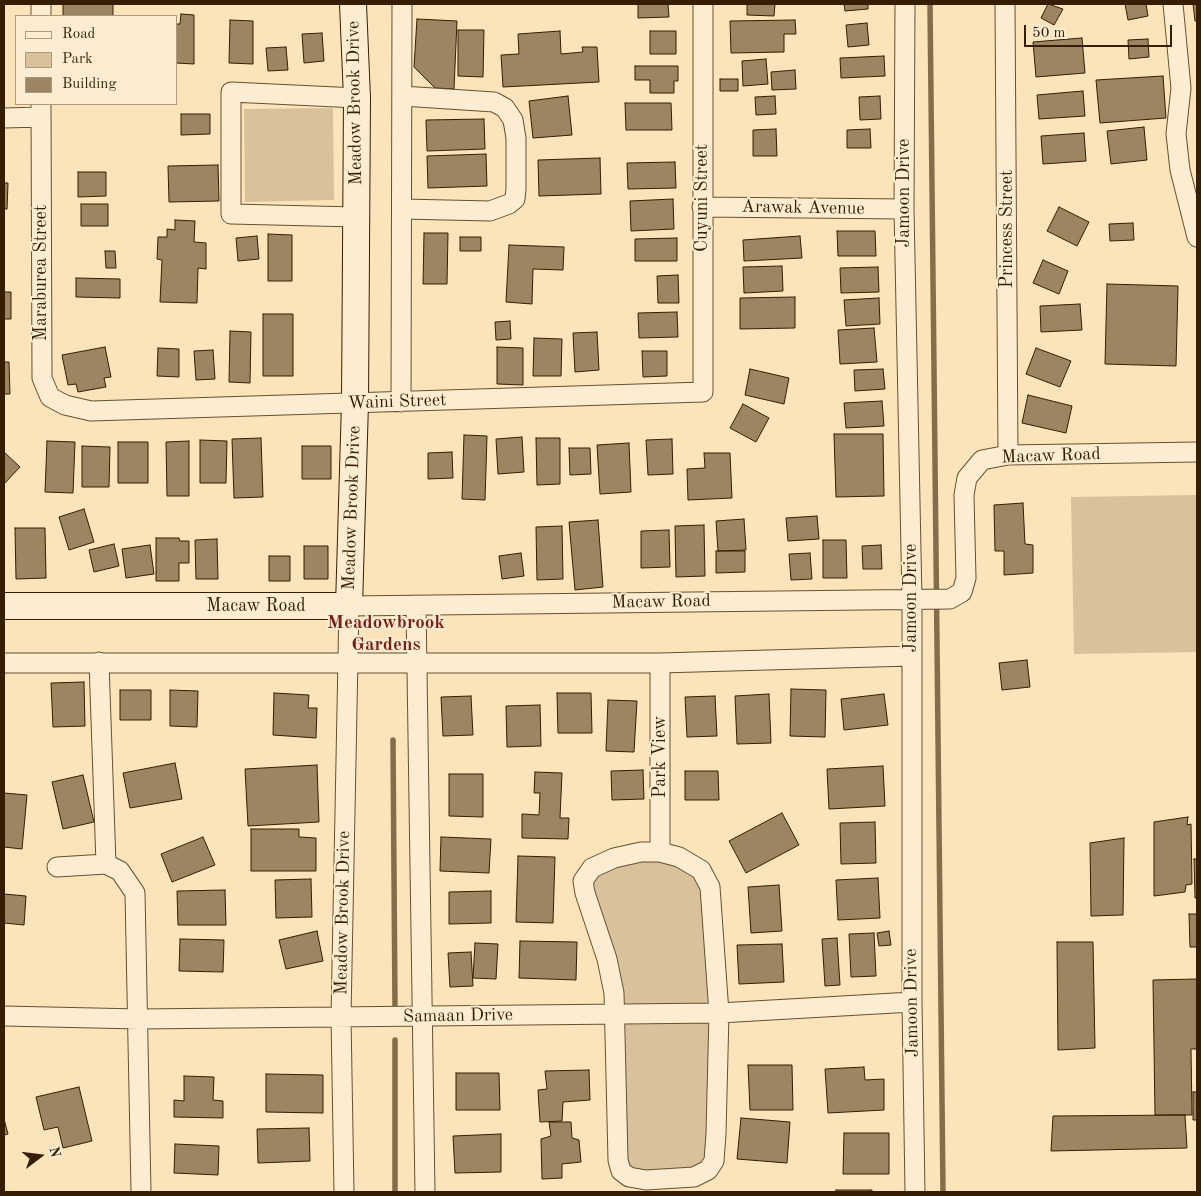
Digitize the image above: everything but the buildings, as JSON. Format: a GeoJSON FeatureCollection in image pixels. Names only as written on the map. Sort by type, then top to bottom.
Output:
{"type":"FeatureCollection","features":[{"type":"Feature","properties":{"kind":"street","name":"Meadow Brook Drive"},"geometry":{"type":"LineString","coordinates":[[344,1192],[341,1018],[355,403],[358,98],[353,4]]}},
{"type":"Feature","properties":{"kind":"street"},"geometry":{"type":"LineString","coordinates":[[401,402],[402,4]]}},
{"type":"Feature","properties":{"kind":"street","name":"Cuyuni Street"},"geometry":{"type":"LineString","coordinates":[[703,4],[703,392]]}},
{"type":"Feature","properties":{"kind":"street","name":"Jamoon Drive"},"geometry":{"type":"LineString","coordinates":[[905,4],[904,209],[920,600],[911,656],[912,1002],[915,1192]]}},
{"type":"Feature","properties":{"kind":"street","name":"Princess Street"},"geometry":{"type":"LineString","coordinates":[[1005,4],[1008,455]]}},
{"type":"Feature","properties":{"kind":"street"},"geometry":{"type":"LineString","coordinates":[[1173,4],[1189,88],[1176,134],[1180,170],[1197,237]]}},
{"type":"Feature","properties":{"kind":"street"},"geometry":{"type":"LineString","coordinates":[[356,217],[231,214],[231,92],[358,98]]}},
{"type":"Feature","properties":{"kind":"street"},"geometry":{"type":"LineString","coordinates":[[402,96],[494,102],[505,108],[513,120],[516,138],[515,199],[499,209],[402,209]]}},
{"type":"Feature","properties":{"kind":"street"},"geometry":{"type":"LineString","coordinates":[[4,118],[41,110]]}},
{"type":"Feature","properties":{"kind":"street","name":"Maraburea Street"},"geometry":{"type":"LineString","coordinates":[[41,110],[42,378],[50,397],[65,405],[91,411]]}},
{"type":"Feature","properties":{"kind":"street","name":"Arawak Avenue"},"geometry":{"type":"LineString","coordinates":[[702,207],[904,209]]}},
{"type":"Feature","properties":{"kind":"street","name":"Waini Street"},"geometry":{"type":"LineString","coordinates":[[91,411],[703,392]]}},
{"type":"Feature","properties":{"kind":"street","name":"Macaw Road"},"geometry":{"type":"LineString","coordinates":[[4,606],[349,606],[950,599],[962,592],[966,578],[964,495],[967,478],[982,460],[1008,455],[1197,452]]}},
{"type":"Feature","properties":{"kind":"street"},"geometry":{"type":"LineString","coordinates":[[416,605],[425,1192]]}},
{"type":"Feature","properties":{"kind":"street"},"geometry":{"type":"LineString","coordinates":[[4,663],[660,663],[911,656]]}},
{"type":"Feature","properties":{"kind":"street"},"geometry":{"type":"LineString","coordinates":[[99,662],[106,864]]}},
{"type":"Feature","properties":{"kind":"street","name":"Park View"},"geometry":{"type":"LineString","coordinates":[[660,663],[660,852]]}},
{"type":"Feature","properties":{"kind":"street"},"geometry":{"type":"LineString","coordinates":[[641,852],[660,852],[679,857],[701,870],[710,887],[719,1012],[714,1160],[708,1170],[694,1177],[646,1180],[629,1177],[622,1171],[618,1160],[614,993],[607,959],[585,893],[583,881],[592,868],[614,858],[641,852]]}},
{"type":"Feature","properties":{"kind":"street"},"geometry":{"type":"LineString","coordinates":[[57,867],[106,864],[120,871],[135,893],[141,1192]]}},
{"type":"Feature","properties":{"kind":"street","name":"Samaan Drive"},"geometry":{"type":"LineString","coordinates":[[4,1016],[139,1019],[614,1014],[719,1012],[912,1002]]}},
{"type":"Feature","properties":{"kind":"green space"},"geometry":{"type":"Polygon","coordinates":[[[333,108],[334,200],[245,202],[244,109],[333,108]]]}},
{"type":"Feature","properties":{"kind":"green space"},"geometry":{"type":"Polygon","coordinates":[[[1197,495],[1197,652],[1074,654],[1071,497],[1197,495]]]}},
{"type":"Feature","properties":{"kind":"green space"},"geometry":{"type":"Polygon","coordinates":[[[634,858],[677,862],[700,879],[711,1006],[620,1006],[593,899],[593,883],[596,875],[634,858]]]}},
{"type":"Feature","properties":{"kind":"green space"},"geometry":{"type":"Polygon","coordinates":[[[712,1020],[709,1157],[696,1169],[647,1175],[625,1167],[620,1021],[712,1020]]]}},
{"type":"Feature","properties":{"kind":"waterway"},"geometry":{"type":"LineString","coordinates":[[930,4],[943,1192]]}},
{"type":"Feature","properties":{"kind":"waterway"},"geometry":{"type":"LineString","coordinates":[[393,740],[395,1007]]}},
{"type":"Feature","properties":{"kind":"waterway"},"geometry":{"type":"LineString","coordinates":[[395,1040],[395,1192]]}},
{"type":"Feature","properties":{"kind":"district","name":"Meadowbrook Gardens"},"geometry":{"type":"Point","coordinates":[386,634]}}]}
